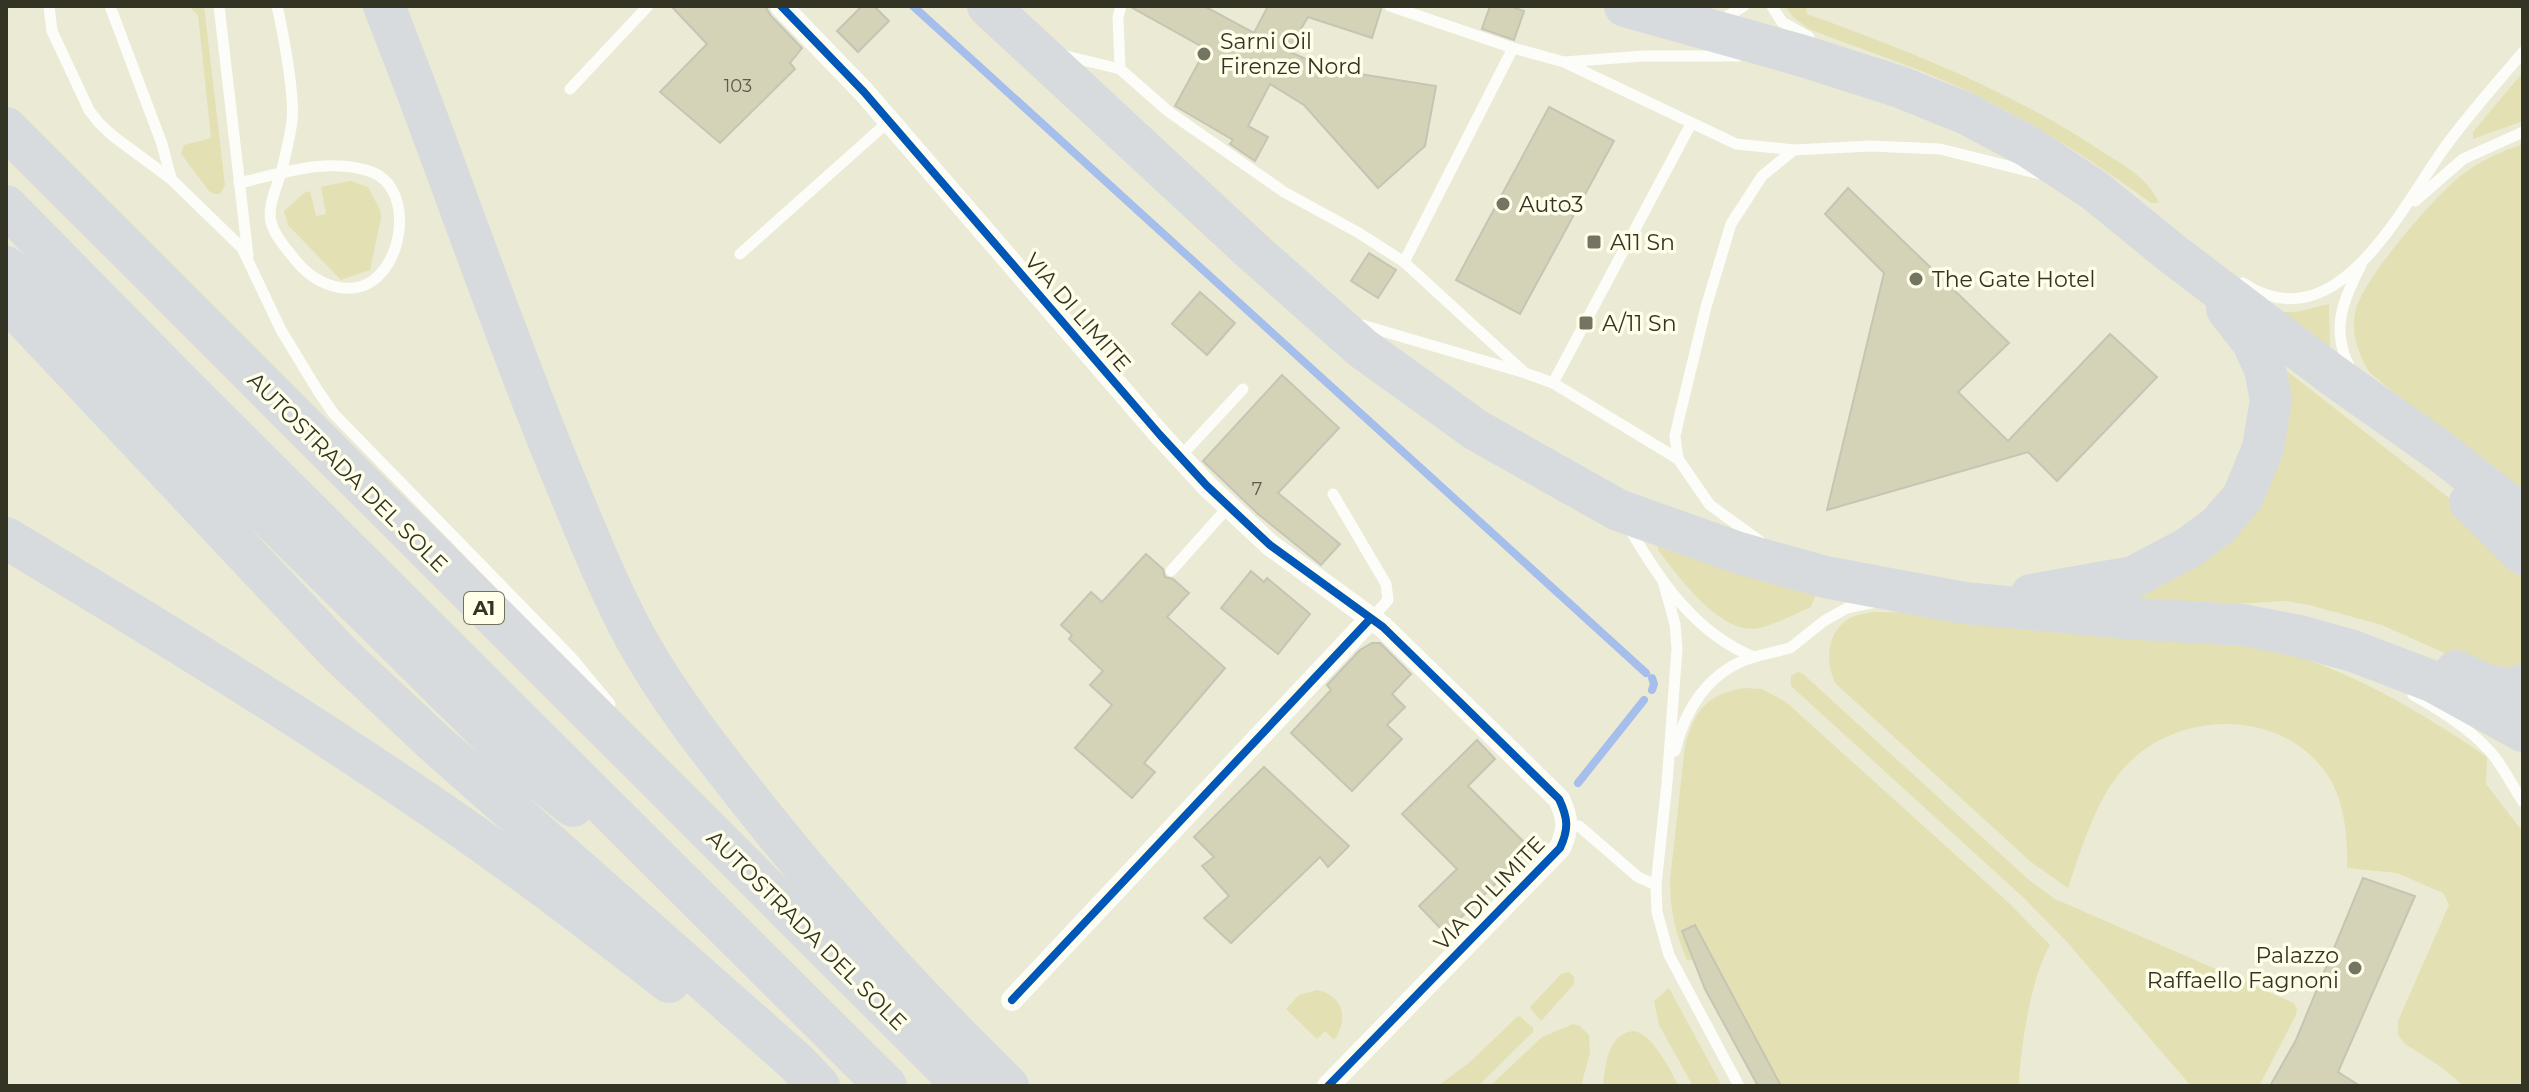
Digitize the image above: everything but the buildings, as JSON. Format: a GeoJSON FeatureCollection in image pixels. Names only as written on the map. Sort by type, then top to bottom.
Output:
{"type":"FeatureCollection","features":[{"type":"Feature","properties":{"kind":"highway"},"geometry":{"type":"LineString","coordinates":[[384,6],[537,414],[605,579],[636,639],[677,705],[779,838],[933,1013],[1008,1086]]}},
{"type":"Feature","properties":{"kind":"highway"},"geometry":{"type":"LineString","coordinates":[[1625,6],[1813,49],[1967,114],[2029,147],[2094,190],[2174,255],[2523,516]]}},
{"type":"Feature","properties":{"kind":"highway"},"geometry":{"type":"LineString","coordinates":[[993,9],[1362,348],[1476,430],[1618,510],[1739,553],[1825,577],[1973,603],[2136,619],[2243,625],[2299,636],[2353,651],[2434,682],[2523,731]]}},
{"type":"Feature","properties":{"kind":"highway","name":"AUTOSTRADA DEL SOLE"},"geometry":{"type":"LineString","coordinates":[[6,128],[964,1086]]}},
{"type":"Feature","properties":{"kind":"highway","name":"A1"},"geometry":{"type":"LineString","coordinates":[[6,206],[886,1086]]}},
{"type":"Feature","properties":{"kind":"highway"},"geometry":{"type":"LineString","coordinates":[[1973,603],[2133,577],[2188,548],[2218,526],[2243,497],[2263,448],[2271,400],[2265,369],[2252,341],[2230,312],[2174,255]]}},
{"type":"Feature","properties":{"kind":"highway"},"geometry":{"type":"LineString","coordinates":[[6,267],[86,336],[515,760],[578,810],[627,839],[683,883]]}},
{"type":"Feature","properties":{"kind":"highway"},"geometry":{"type":"LineString","coordinates":[[6,299],[341,655],[436,744],[795,1061],[819,1086]]}},
{"type":"Feature","properties":{"kind":"highway"},"geometry":{"type":"LineString","coordinates":[[2440,451],[2455,487],[2523,554]]}},
{"type":"Feature","properties":{"kind":"highway"},"geometry":{"type":"LineString","coordinates":[[6,538],[277,704],[443,814],[591,922],[802,1086]]}},
{"type":"Feature","properties":{"kind":"highway"},"geometry":{"type":"LineString","coordinates":[[2184,621],[2232,615],[2283,614],[2356,632],[2444,665],[2492,688],[2523,685]]}},
{"type":"Feature","properties":{"kind":"street","name":"VIA DI LIMITE"},"geometry":{"type":"LineString","coordinates":[[781,6],[889,121],[1180,458],[1270,545],[1383,627],[1559,799],[1568,818],[1560,848],[1328,1086]]}},
{"type":"Feature","properties":{"kind":"street"},"geometry":{"type":"LineString","coordinates":[[1012,1000],[1370,619]]}},
{"type":"Feature","properties":{"kind":"lane"},"geometry":{"type":"LineString","coordinates":[[49,6],[52,31],[89,110],[99,123],[171,179],[231,236],[249,259],[281,330],[334,414],[571,657],[619,715]]}},
{"type":"Feature","properties":{"kind":"lane"},"geometry":{"type":"LineString","coordinates":[[110,6],[162,144],[171,179]]}},
{"type":"Feature","properties":{"kind":"lane"},"geometry":{"type":"LineString","coordinates":[[219,6],[249,259]]}},
{"type":"Feature","properties":{"kind":"lane"},"geometry":{"type":"LineString","coordinates":[[239,183],[281,174],[331,166],[369,171],[385,178],[395,194],[400,215],[392,257],[381,274],[366,284],[344,288],[324,285],[306,273],[281,241],[271,221],[273,198],[281,174],[292,116],[292,97],[277,6]]}},
{"type":"Feature","properties":{"kind":"lane"},"geometry":{"type":"LineString","coordinates":[[570,89],[648,6]]}},
{"type":"Feature","properties":{"kind":"lane"},"geometry":{"type":"LineString","coordinates":[[1120,69],[1118,17],[1121,6]]}},
{"type":"Feature","properties":{"kind":"lane"},"geometry":{"type":"LineString","coordinates":[[1390,6],[1564,62],[1736,144],[1794,150],[1870,146],[1940,149],[2094,190],[2144,214]]}},
{"type":"Feature","properties":{"kind":"lane"},"geometry":{"type":"LineString","coordinates":[[1694,24],[1716,22],[1744,6]]}},
{"type":"Feature","properties":{"kind":"lane"},"geometry":{"type":"LineString","coordinates":[[1772,6],[1782,22],[1800,34],[1813,49]]}},
{"type":"Feature","properties":{"kind":"lane"},"geometry":{"type":"LineString","coordinates":[[1034,48],[1120,69],[1169,112],[1284,192],[1404,262],[1525,373]]}},
{"type":"Feature","properties":{"kind":"lane"},"geometry":{"type":"LineString","coordinates":[[1404,262],[1513,48]]}},
{"type":"Feature","properties":{"kind":"lane"},"geometry":{"type":"LineString","coordinates":[[1564,62],[1813,49]]}},
{"type":"Feature","properties":{"kind":"lane"},"geometry":{"type":"LineString","coordinates":[[2234,277],[2272,297],[2290,300],[2311,298],[2331,288],[2363,261],[2403,212],[2445,147],[2523,52]]}},
{"type":"Feature","properties":{"kind":"lane"},"geometry":{"type":"LineString","coordinates":[[1865,60],[1900,87]]}},
{"type":"Feature","properties":{"kind":"lane"},"geometry":{"type":"LineString","coordinates":[[740,254],[889,121]]}},
{"type":"Feature","properties":{"kind":"lane"},"geometry":{"type":"LineString","coordinates":[[1553,383],[1691,124]]}},
{"type":"Feature","properties":{"kind":"lane"},"geometry":{"type":"LineString","coordinates":[[2403,212],[2463,159],[2523,132]]}},
{"type":"Feature","properties":{"kind":"lane"},"geometry":{"type":"LineString","coordinates":[[1678,459],[1675,436],[1713,282],[1731,224],[1762,176],[1794,150]]}},
{"type":"Feature","properties":{"kind":"lane"},"geometry":{"type":"LineString","coordinates":[[2363,261],[2343,302],[2339,326],[2342,349],[2350,369],[2440,451]]}},
{"type":"Feature","properties":{"kind":"lane"},"geometry":{"type":"LineString","coordinates":[[1304,296],[1343,315]]}},
{"type":"Feature","properties":{"kind":"lane"},"geometry":{"type":"LineString","coordinates":[[1356,322],[1553,383],[1678,459],[1710,505],[1803,571]]}},
{"type":"Feature","properties":{"kind":"lane"},"geometry":{"type":"LineString","coordinates":[[1180,458],[1243,389]]}},
{"type":"Feature","properties":{"kind":"lane"},"geometry":{"type":"LineString","coordinates":[[1333,494],[1386,584],[1388,600],[1370,619]]}},
{"type":"Feature","properties":{"kind":"lane"},"geometry":{"type":"LineString","coordinates":[[1171,571],[1229,506]]}},
{"type":"Feature","properties":{"kind":"lane"},"geometry":{"type":"LineString","coordinates":[[1618,510],[1649,562],[1703,627],[1754,657]]}},
{"type":"Feature","properties":{"kind":"lane"},"geometry":{"type":"LineString","coordinates":[[1663,581],[1675,624],[1677,649],[1656,885],[1657,912],[1669,955],[1739,1086]]}},
{"type":"Feature","properties":{"kind":"lane"},"geometry":{"type":"LineString","coordinates":[[1667,783],[1681,728],[1697,698],[1730,667],[1790,648],[1824,621],[1847,608],[1880,601],[1973,603]]}},
{"type":"Feature","properties":{"kind":"lane"},"geometry":{"type":"LineString","coordinates":[[2299,636],[2369,670]]}},
{"type":"Feature","properties":{"kind":"lane"},"geometry":{"type":"LineString","coordinates":[[2406,691],[2474,736],[2495,758],[2523,802]]}},
{"type":"Feature","properties":{"kind":"lane"},"geometry":{"type":"LineString","coordinates":[[645,751],[679,803]]}},
{"type":"Feature","properties":{"kind":"lane"},"geometry":{"type":"LineString","coordinates":[[1567,825],[1579,826],[1638,877],[1656,885]]}},
{"type":"Feature","properties":{"kind":"shaded area"},"geometry":{"type":"Polygon","coordinates":[[[189,6],[204,6],[225,185],[220,194],[209,191],[181,154],[184,145],[211,138],[198,15],[189,6]]]}},
{"type":"Feature","properties":{"kind":"shaded area"},"geometry":{"type":"Polygon","coordinates":[[[1785,6],[1806,6],[1807,14],[1921,58],[2031,109],[2134,172],[2159,203],[2151,203],[2079,154],[1978,96],[1809,29],[1793,17],[1785,6]]]}},
{"type":"Feature","properties":{"kind":"shaded area"},"geometry":{"type":"Polygon","coordinates":[[[2523,72],[2523,121],[2473,139],[2473,132],[2523,72]]]}},
{"type":"Feature","properties":{"kind":"shaded area"},"geometry":{"type":"Polygon","coordinates":[[[2523,144],[2523,498],[2370,373],[2359,350],[2354,326],[2356,309],[2372,278],[2402,237],[2436,199],[2477,165],[2523,144]]]}},
{"type":"Feature","properties":{"kind":"shaded area"},"geometry":{"type":"Polygon","coordinates":[[[350,181],[368,187],[381,218],[370,270],[341,280],[288,225],[284,211],[310,191],[316,216],[326,214],[321,187],[350,181]]]}},
{"type":"Feature","properties":{"kind":"shaded area"},"geometry":{"type":"Polygon","coordinates":[[[2329,304],[2330,353],[2280,312],[2296,312],[2329,304]]]}},
{"type":"Feature","properties":{"kind":"shaded area"},"geometry":{"type":"Polygon","coordinates":[[[2287,371],[2462,508],[2523,568],[2523,669],[2471,665],[2382,625],[2309,605],[2285,601],[2165,608],[2095,597],[2184,566],[2287,371]]]}},
{"type":"Feature","properties":{"kind":"shaded area"},"geometry":{"type":"Polygon","coordinates":[[[1658,546],[1817,591],[1811,607],[1759,628],[1745,628],[1730,623],[1702,602],[1658,550],[1658,546]]]}},
{"type":"Feature","properties":{"kind":"shaded area"},"geometry":{"type":"Polygon","coordinates":[[[1872,612],[1952,614],[2137,628],[2268,648],[2320,664],[2370,687],[2487,757],[2486,784],[2523,832],[2523,1086],[2464,1086],[2406,1045],[2398,1035],[2398,1021],[2449,905],[2443,893],[2397,873],[2347,868],[2347,841],[2339,800],[2328,776],[2301,747],[2279,735],[2254,727],[2228,724],[2202,726],[2154,744],[2133,759],[2110,786],[2086,836],[2068,888],[2031,862],[1836,684],[1829,659],[1835,633],[1850,618],[1872,612]]]}},
{"type":"Feature","properties":{"kind":"shaded area"},"geometry":{"type":"Polygon","coordinates":[[[1798,672],[2029,880],[2055,899],[2294,1003],[2297,1010],[2295,1017],[2259,1086],[2191,1086],[2067,942],[2025,899],[1791,686],[1791,676],[1798,672]]]}},
{"type":"Feature","properties":{"kind":"shaded area"},"geometry":{"type":"Polygon","coordinates":[[[1745,688],[1762,689],[1786,702],[2010,904],[2050,945],[2037,975],[2028,1014],[2019,1086],[1781,1086],[1714,961],[1687,960],[1674,921],[1670,880],[1685,746],[1693,723],[1704,706],[1721,694],[1745,688]]]}},
{"type":"Feature","properties":{"kind":"shaded area"},"geometry":{"type":"Polygon","coordinates":[[[1569,972],[1574,977],[1574,984],[1541,1021],[1531,1006],[1561,974],[1569,972]]]}},
{"type":"Feature","properties":{"kind":"shaded area"},"geometry":{"type":"Polygon","coordinates":[[[1669,988],[1722,1086],[1693,1086],[1659,1025],[1654,1001],[1669,988]]]}},
{"type":"Feature","properties":{"kind":"shaded area"},"geometry":{"type":"Polygon","coordinates":[[[1317,990],[1333,997],[1341,1009],[1341,1024],[1334,1040],[1325,1031],[1317,1039],[1286,1009],[1299,995],[1317,990]]]}},
{"type":"Feature","properties":{"kind":"shaded area"},"geometry":{"type":"Polygon","coordinates":[[[1520,1016],[1533,1028],[1533,1032],[1478,1086],[1438,1086],[1470,1062],[1520,1016]]]}},
{"type":"Feature","properties":{"kind":"shaded area"},"geometry":{"type":"Polygon","coordinates":[[[1573,1024],[1589,1035],[1590,1053],[1581,1086],[1490,1086],[1542,1037],[1573,1024]]]}},
{"type":"Feature","properties":{"kind":"shaded area"},"geometry":{"type":"Polygon","coordinates":[[[1634,1031],[1654,1046],[1679,1086],[1603,1086],[1613,1044],[1625,1033],[1634,1031]]]}},
{"type":"Feature","properties":{"kind":"waterway"},"geometry":{"type":"LineString","coordinates":[[913,6],[1646,673]]}},
{"type":"Feature","properties":{"kind":"waterway"},"geometry":{"type":"LineString","coordinates":[[1652,678],[1652,690]]}},
{"type":"Feature","properties":{"kind":"waterway"},"geometry":{"type":"LineString","coordinates":[[1578,783],[1644,700]]}},
{"type":"Feature","properties":{"kind":"cycle path"},"geometry":{"type":"LineString","coordinates":[[781,6],[864,92],[1207,486],[1270,545],[1383,627],[1559,799],[1566,824],[1560,848],[1328,1086]]}},
{"type":"Feature","properties":{"kind":"cycle path"},"geometry":{"type":"LineString","coordinates":[[1012,1000],[1370,619]]}},
{"type":"Feature","properties":{"kind":"place","name":"Sarni Oil Firenze Nord"},"geometry":{"type":"Point","coordinates":[1204,54]}},
{"type":"Feature","properties":{"kind":"place","name":"Auto3"},"geometry":{"type":"Point","coordinates":[1503,204]}},
{"type":"Feature","properties":{"kind":"place","name":"A11 Sn"},"geometry":{"type":"Point","coordinates":[1594,242]}},
{"type":"Feature","properties":{"kind":"place","name":"The Gate Hotel"},"geometry":{"type":"Point","coordinates":[1916,279]}},
{"type":"Feature","properties":{"kind":"place","name":"A/11 Sn"},"geometry":{"type":"Point","coordinates":[1586,323]}},
{"type":"Feature","properties":{"kind":"place","name":"Palazzo Raffaello Fagnoni"},"geometry":{"type":"Point","coordinates":[2355,968]}}]}
